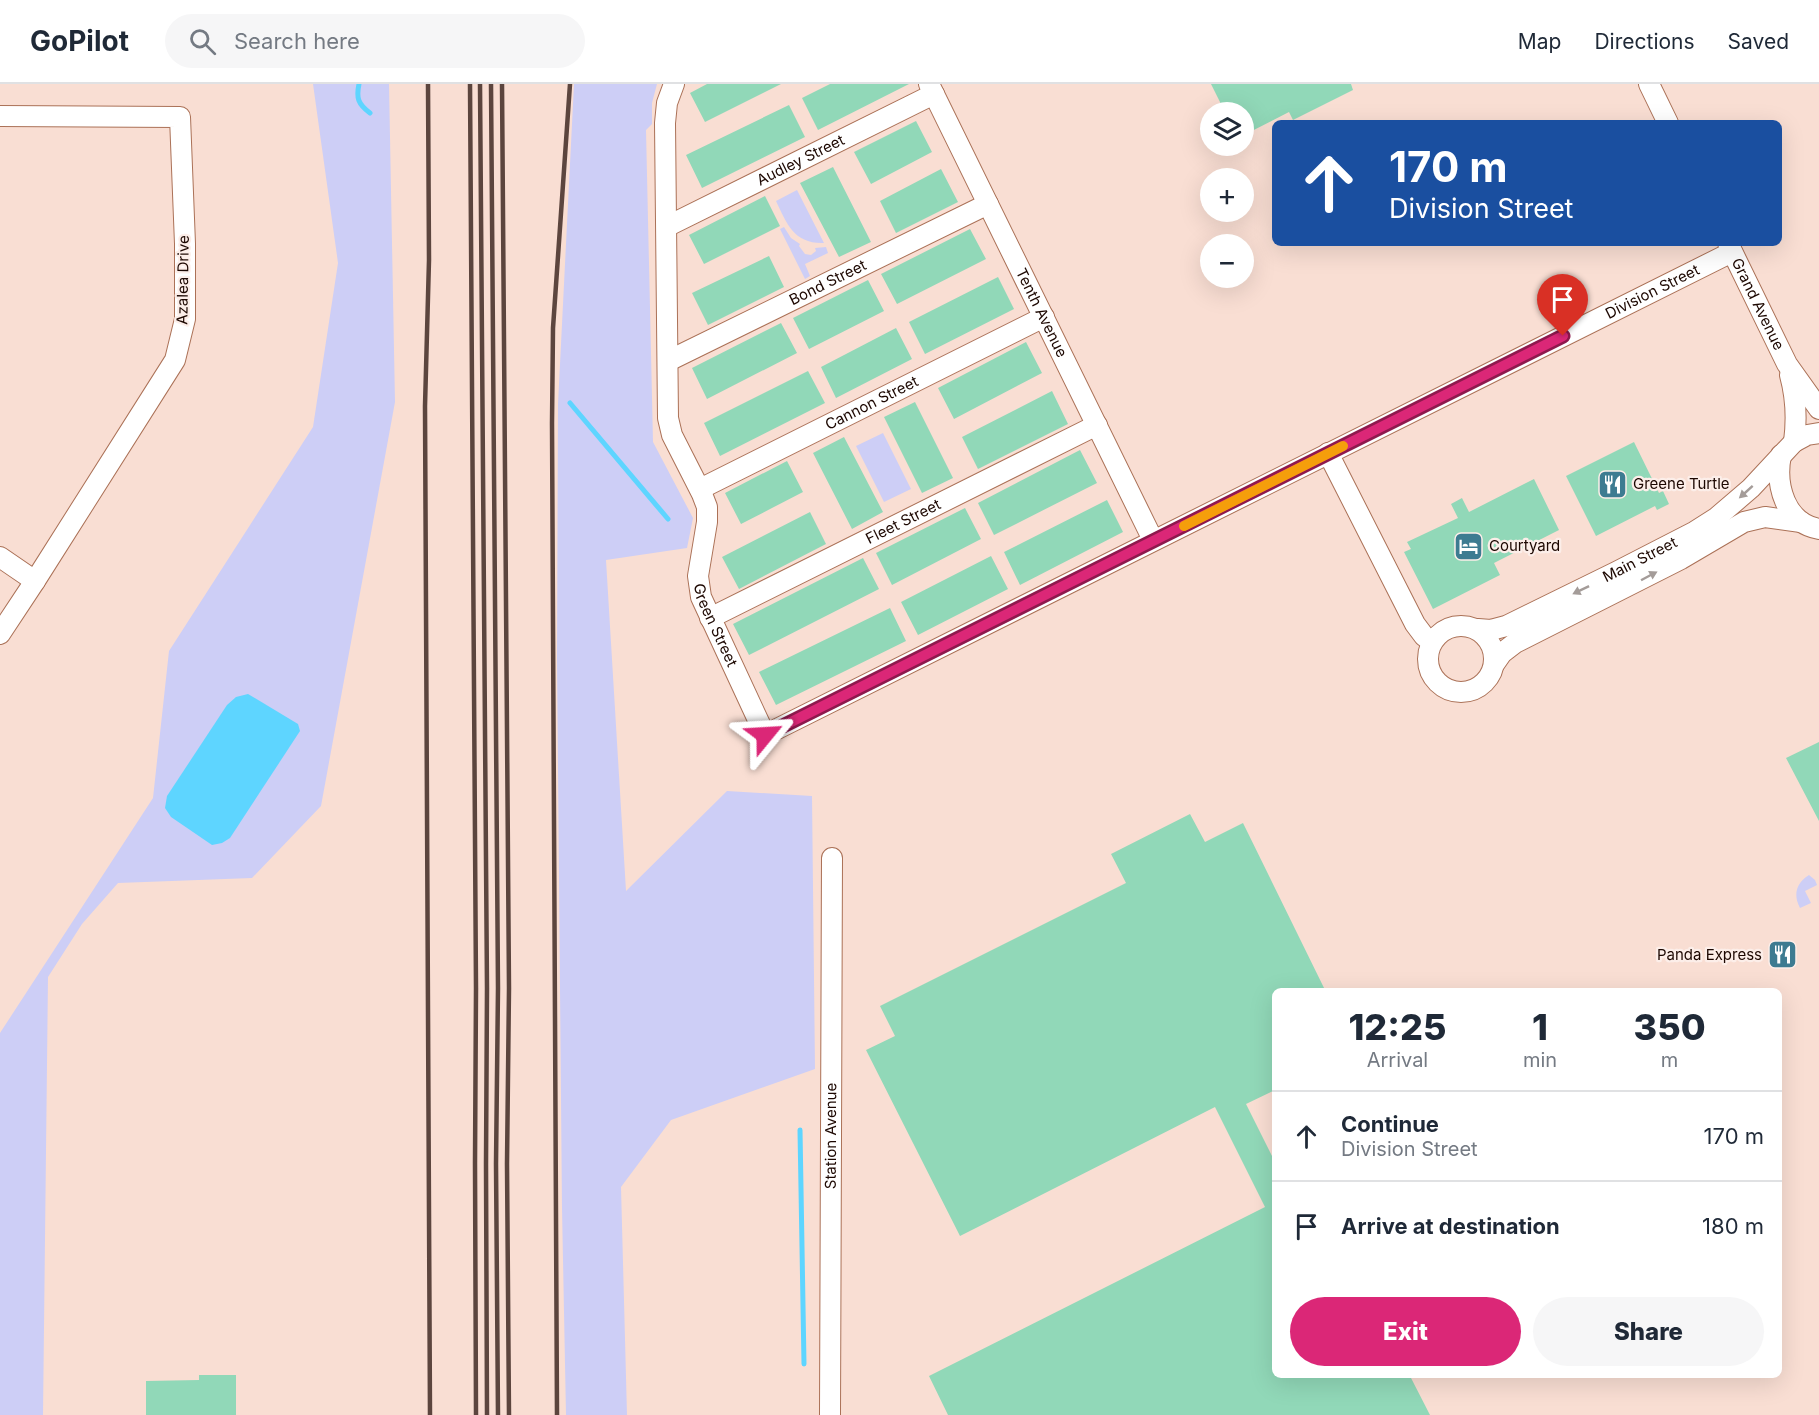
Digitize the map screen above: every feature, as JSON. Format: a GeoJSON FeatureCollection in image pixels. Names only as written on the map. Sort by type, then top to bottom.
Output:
{"type":"FeatureCollection","features":[{"type":"Feature","properties":{"kind":"street","name":"Green Street"},"geometry":{"type":"LineString","coordinates":[[674,84],[669,94],[666,112],[670,427],[705,500],[707,514],[698,576],[701,597],[765,735],[1154,540]]}},
{"type":"Feature","properties":{"kind":"street"},"geometry":{"type":"LineString","coordinates":[[1649,84],[1667,120]]}},
{"type":"Feature","properties":{"kind":"street","name":"Audley Street"},"geometry":{"type":"LineString","coordinates":[[668,226],[932,89]]}},
{"type":"Feature","properties":{"kind":"street","name":"Tenth Avenue"},"geometry":{"type":"LineString","coordinates":[[932,89],[1154,540]]}},
{"type":"Feature","properties":{"kind":"street","name":"Azalea Drive"},"geometry":{"type":"LineString","coordinates":[[0,117],[180,117],[185,244],[185,319],[175,360],[0,634]]}},
{"type":"Feature","properties":{"kind":"street","name":"Bond Street"},"geometry":{"type":"LineString","coordinates":[[668,361],[988,204]]}},
{"type":"Feature","properties":{"kind":"street","name":"Grand Avenue"},"geometry":{"type":"LineString","coordinates":[[1730,247],[1787,364],[1819,409]]}},
{"type":"Feature","properties":{"kind":"street","name":"Division Street"},"geometry":{"type":"LineString","coordinates":[[1154,540],[1730,247]]}},
{"type":"Feature","properties":{"kind":"street","name":"Cannon Street"},"geometry":{"type":"LineString","coordinates":[[700,489],[1044,317]]}},
{"type":"Feature","properties":{"kind":"street","name":"Grand Avenue"},"geometry":{"type":"LineString","coordinates":[[1787,364],[1796,405],[1797,427],[1779,473],[1780,490],[1786,503],[1812,528]]}},
{"type":"Feature","properties":{"kind":"street","name":"Fleet Street"},"geometry":{"type":"LineString","coordinates":[[710,618],[1097,425]]}},
{"type":"Feature","properties":{"kind":"street"},"geometry":{"type":"LineString","coordinates":[[1788,448],[1807,435],[1819,432]]}},
{"type":"Feature","properties":{"kind":"street","name":"Main Street"},"geometry":{"type":"LineString","coordinates":[[1478,629],[1491,630],[1506,626],[1681,540],[1726,510],[1751,488],[1788,448]]}},
{"type":"Feature","properties":{"kind":"street"},"geometry":{"type":"LineString","coordinates":[[1328,453],[1415,624],[1431,642]]}},
{"type":"Feature","properties":{"kind":"street","name":"Main Street"},"geometry":{"type":"LineString","coordinates":[[1495,663],[1502,653],[1515,643],[1681,559],[1736,525],[1765,517],[1812,528]]}},
{"type":"Feature","properties":{"kind":"street"},"geometry":{"type":"LineString","coordinates":[[0,558],[35,581]]}},
{"type":"Feature","properties":{"kind":"street"},"geometry":{"type":"LineString","coordinates":[[1455,626],[1471,626],[1478,629],[1485,636],[1495,656],[1495,663],[1489,678],[1478,688],[1467,692],[1452,692],[1439,683],[1431,670],[1428,656],[1431,642],[1442,631],[1455,626]]}},
{"type":"Feature","properties":{"kind":"street","name":"Station Avenue"},"geometry":{"type":"LineString","coordinates":[[830,1415],[832,858]]}},
{"type":"Feature","properties":{"kind":"shaded area"},"geometry":{"type":"Polygon","coordinates":[[[313,84],[389,84],[395,402],[321,806],[252,878],[118,883],[82,924],[48,977],[43,1415],[0,1415],[0,1033],[153,798],[169,651],[313,427],[338,263],[313,84]]]}},
{"type":"Feature","properties":{"kind":"shaded area"},"geometry":{"type":"Polygon","coordinates":[[[574,84],[657,84],[652,103],[652,124],[646,130],[653,442],[693,518],[687,548],[606,560],[626,891],[727,791],[812,796],[815,1069],[671,1120],[621,1187],[627,1415],[566,1415],[557,658],[558,404],[574,84]]]}},
{"type":"Feature","properties":{"kind":"shaded area"},"geometry":{"type":"Polygon","coordinates":[[[797,190],[824,243],[805,240],[788,225],[776,201],[797,190]]]}},
{"type":"Feature","properties":{"kind":"shaded area"},"geometry":{"type":"Polygon","coordinates":[[[784,227],[791,238],[800,244],[805,254],[811,255],[816,251],[815,248],[826,247],[828,253],[805,264],[810,276],[805,279],[780,229],[784,227]]]}},
{"type":"Feature","properties":{"kind":"shaded area"},"geometry":{"type":"Polygon","coordinates":[[[883,433],[911,489],[884,502],[856,446],[883,433]]]}},
{"type":"Feature","properties":{"kind":"shaded area"},"geometry":{"type":"Polygon","coordinates":[[[1809,875],[1817,885],[1805,891],[1811,903],[1800,908],[1797,890],[1801,882],[1809,875]]]}},
{"type":"Feature","properties":{"kind":"water"},"geometry":{"type":"Polygon","coordinates":[[[248,694],[298,724],[300,731],[230,838],[212,845],[171,817],[165,808],[167,796],[227,705],[236,697],[248,694]]]}},
{"type":"Feature","properties":{"kind":"building"},"geometry":{"type":"Polygon","coordinates":[[[707,84],[781,84],[705,122],[690,93],[707,84]]]}},
{"type":"Feature","properties":{"kind":"building"},"geometry":{"type":"Polygon","coordinates":[[[830,84],[909,84],[818,130],[802,98],[830,84]]]}},
{"type":"Feature","properties":{"kind":"building"},"geometry":{"type":"Polygon","coordinates":[[[1211,84],[1351,84],[1353,90],[1293,120],[1289,112],[1254,130],[1254,102],[1220,102],[1211,84]]]}},
{"type":"Feature","properties":{"kind":"building"},"geometry":{"type":"Polygon","coordinates":[[[789,105],[805,137],[702,188],[686,155],[789,105]]]}},
{"type":"Feature","properties":{"kind":"building"},"geometry":{"type":"Polygon","coordinates":[[[916,121],[932,152],[871,184],[854,152],[916,121]]]}},
{"type":"Feature","properties":{"kind":"building"},"geometry":{"type":"Polygon","coordinates":[[[833,167],[871,242],[839,257],[800,183],[833,167]]]}},
{"type":"Feature","properties":{"kind":"building"},"geometry":{"type":"Polygon","coordinates":[[[941,169],[958,202],[896,233],[880,201],[941,169]]]}},
{"type":"Feature","properties":{"kind":"building"},"geometry":{"type":"Polygon","coordinates":[[[765,196],[780,226],[704,264],[689,235],[765,196]]]}},
{"type":"Feature","properties":{"kind":"building"},"geometry":{"type":"Polygon","coordinates":[[[970,229],[986,259],[897,304],[881,274],[970,229]]]}},
{"type":"Feature","properties":{"kind":"building"},"geometry":{"type":"Polygon","coordinates":[[[769,256],[784,287],[708,325],[692,293],[769,256]]]}},
{"type":"Feature","properties":{"kind":"building"},"geometry":{"type":"Polygon","coordinates":[[[998,277],[1014,309],[925,354],[909,322],[998,277]]]}},
{"type":"Feature","properties":{"kind":"building"},"geometry":{"type":"Polygon","coordinates":[[[868,280],[884,311],[809,349],[793,318],[868,280]]]}},
{"type":"Feature","properties":{"kind":"building"},"geometry":{"type":"Polygon","coordinates":[[[781,323],[797,353],[707,399],[692,368],[781,323]]]}},
{"type":"Feature","properties":{"kind":"building"},"geometry":{"type":"Polygon","coordinates":[[[896,328],[912,359],[836,398],[821,367],[896,328]]]}},
{"type":"Feature","properties":{"kind":"building"},"geometry":{"type":"Polygon","coordinates":[[[1026,342],[1042,373],[954,419],[938,388],[1026,342]]]}},
{"type":"Feature","properties":{"kind":"building"},"geometry":{"type":"Polygon","coordinates":[[[808,371],[825,403],[720,456],[704,423],[808,371]]]}},
{"type":"Feature","properties":{"kind":"building"},"geometry":{"type":"Polygon","coordinates":[[[1052,391],[1068,424],[978,469],[962,437],[1052,391]]]}},
{"type":"Feature","properties":{"kind":"building"},"geometry":{"type":"Polygon","coordinates":[[[915,402],[953,478],[922,493],[884,417],[915,402]]]}},
{"type":"Feature","properties":{"kind":"building"},"geometry":{"type":"Polygon","coordinates":[[[844,437],[883,512],[852,529],[813,453],[844,437]]]}},
{"type":"Feature","properties":{"kind":"building","name":"Greene Turtle"},"geometry":{"type":"Polygon","coordinates":[[[1634,442],[1659,493],[1663,491],[1669,504],[1657,510],[1655,506],[1596,536],[1566,476],[1634,442]]]}},
{"type":"Feature","properties":{"kind":"building"},"geometry":{"type":"Polygon","coordinates":[[[1080,450],[1097,483],[994,535],[978,503],[1080,450]]]}},
{"type":"Feature","properties":{"kind":"building"},"geometry":{"type":"Polygon","coordinates":[[[787,461],[803,492],[741,524],[725,493],[787,461]]]}},
{"type":"Feature","properties":{"kind":"building","name":"Courtyard"},"geometry":{"type":"Polygon","coordinates":[[[1534,479],[1559,530],[1494,563],[1500,575],[1433,609],[1404,552],[1411,549],[1407,542],[1458,518],[1451,504],[1462,498],[1469,512],[1534,479]]]}},
{"type":"Feature","properties":{"kind":"building"},"geometry":{"type":"Polygon","coordinates":[[[1107,500],[1123,532],[1020,585],[1004,552],[1107,500]]]}},
{"type":"Feature","properties":{"kind":"building"},"geometry":{"type":"Polygon","coordinates":[[[965,508],[981,539],[892,585],[876,553],[965,508]]]}},
{"type":"Feature","properties":{"kind":"building"},"geometry":{"type":"Polygon","coordinates":[[[810,512],[826,544],[739,589],[722,557],[810,512]]]}},
{"type":"Feature","properties":{"kind":"building"},"geometry":{"type":"Polygon","coordinates":[[[991,556],[1008,589],[918,635],[901,602],[991,556]]]}},
{"type":"Feature","properties":{"kind":"building"},"geometry":{"type":"Polygon","coordinates":[[[863,558],[879,589],[749,655],[733,624],[863,558]]]}},
{"type":"Feature","properties":{"kind":"building"},"geometry":{"type":"Polygon","coordinates":[[[890,608],[906,641],[776,705],[759,672],[890,608]]]}},
{"type":"Feature","properties":{"kind":"building"},"geometry":{"type":"Polygon","coordinates":[[[1819,742],[1819,821],[1786,758],[1819,742]]]}},
{"type":"Feature","properties":{"kind":"building"},"geometry":{"type":"Polygon","coordinates":[[[1190,814],[1205,842],[1243,823],[1324,988],[1272,988],[1272,1091],[1246,1104],[1272,1156],[1272,1378],[1411,1378],[1430,1415],[948,1415],[929,1376],[1265,1207],[1215,1107],[960,1236],[866,1050],[895,1036],[880,1006],[1126,883],[1111,854],[1190,814]]]}},
{"type":"Feature","properties":{"kind":"building"},"geometry":{"type":"Polygon","coordinates":[[[199,1375],[236,1375],[236,1415],[146,1415],[146,1381],[199,1380],[199,1375]]]}},
{"type":"Feature","properties":{"kind":"waterway"},"geometry":{"type":"LineString","coordinates":[[359,84],[359,100],[370,113]]}},
{"type":"Feature","properties":{"kind":"waterway"},"geometry":{"type":"LineString","coordinates":[[570,403],[668,519]]}},
{"type":"Feature","properties":{"kind":"waterway"},"geometry":{"type":"LineString","coordinates":[[800,1130],[804,1364]]}},
{"type":"Feature","properties":{"kind":"railway"},"geometry":{"type":"LineString","coordinates":[[428,84],[429,260],[425,406],[430,1415]]}},
{"type":"Feature","properties":{"kind":"railway"},"geometry":{"type":"LineString","coordinates":[[470,84],[476,988],[476,1415]]}},
{"type":"Feature","properties":{"kind":"railway"},"geometry":{"type":"LineString","coordinates":[[480,84],[487,988],[487,1415]]}},
{"type":"Feature","properties":{"kind":"railway"},"geometry":{"type":"LineString","coordinates":[[491,84],[498,988],[496,1164],[498,1415]]}},
{"type":"Feature","properties":{"kind":"railway"},"geometry":{"type":"LineString","coordinates":[[502,84],[509,988],[507,1164],[509,1415]]}},
{"type":"Feature","properties":{"kind":"railway"},"geometry":{"type":"LineString","coordinates":[[557,1415],[552,423],[553,328],[570,84]]}},
{"type":"Feature","properties":{"kind":"slow traffic"},"geometry":{"type":"LineString","coordinates":[[1184,526],[1343,446]]}},
{"type":"Feature","properties":{"kind":"place","name":"Greene Turtle"},"geometry":{"type":"Point","coordinates":[1612,484]}},
{"type":"Feature","properties":{"kind":"place","name":"Courtyard"},"geometry":{"type":"Point","coordinates":[1468,546]}},
{"type":"Feature","properties":{"kind":"place","name":"Panda Express"},"geometry":{"type":"Point","coordinates":[1783,955]}},
{"type":"Feature","properties":{"kind":"route"},"geometry":{"type":"LineString","coordinates":[[765,735],[1563,336]]}}]}
